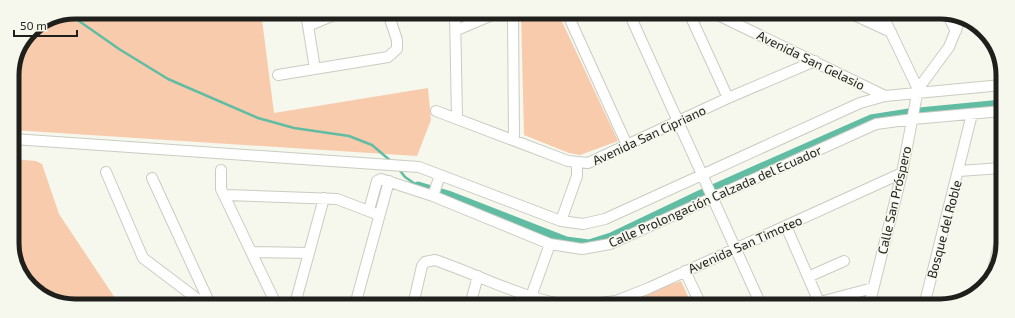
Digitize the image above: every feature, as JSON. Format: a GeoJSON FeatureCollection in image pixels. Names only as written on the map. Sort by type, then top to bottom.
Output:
{"type":"FeatureCollection","features":[{"type":"Feature","properties":{"kind":"street"},"geometry":{"type":"LineString","coordinates":[[307,19],[315,69]]}},
{"type":"Feature","properties":{"kind":"street"},"geometry":{"type":"LineString","coordinates":[[308,26],[324,19]]}},
{"type":"Feature","properties":{"kind":"street"},"geometry":{"type":"LineString","coordinates":[[278,75],[388,57],[397,49],[397,40],[390,19]]}},
{"type":"Feature","properties":{"kind":"street"},"geometry":{"type":"LineString","coordinates":[[455,19],[457,118]]}},
{"type":"Feature","properties":{"kind":"street"},"geometry":{"type":"LineString","coordinates":[[456,30],[483,19]]}},
{"type":"Feature","properties":{"kind":"street"},"geometry":{"type":"LineString","coordinates":[[513,19],[514,140]]}},
{"type":"Feature","properties":{"kind":"street"},"geometry":{"type":"LineString","coordinates":[[570,19],[627,145]]}},
{"type":"Feature","properties":{"kind":"street"},"geometry":{"type":"LineString","coordinates":[[632,19],[758,299]]}},
{"type":"Feature","properties":{"kind":"street"},"geometry":{"type":"LineString","coordinates":[[691,19],[728,98]]}},
{"type":"Feature","properties":{"kind":"street","name":"Avenida San Gelasio"},"geometry":{"type":"LineString","coordinates":[[727,19],[885,96]]}},
{"type":"Feature","properties":{"kind":"street"},"geometry":{"type":"LineString","coordinates":[[863,19],[891,32]]}},
{"type":"Feature","properties":{"kind":"street"},"geometry":{"type":"LineString","coordinates":[[884,19],[918,95]]}},
{"type":"Feature","properties":{"kind":"street"},"geometry":{"type":"LineString","coordinates":[[950,20],[956,30]]}},
{"type":"Feature","properties":{"kind":"street"},"geometry":{"type":"LineString","coordinates":[[918,95],[949,47],[959,22]]}},
{"type":"Feature","properties":{"kind":"street","name":"Avenida San Cipriano"},"geometry":{"type":"LineString","coordinates":[[436,111],[577,163],[593,161],[728,98],[815,61]]}},
{"type":"Feature","properties":{"kind":"street","name":"Calle Prolongación Calzada del Ecuador"},"geometry":{"type":"LineString","coordinates":[[19,139],[419,167],[561,221],[577,224],[595,223],[703,177],[860,103],[885,96],[918,95],[996,86]]}},
{"type":"Feature","properties":{"kind":"street","name":"Calle San Próspero"},"geometry":{"type":"LineString","coordinates":[[871,299],[902,173],[918,95]]}},
{"type":"Feature","properties":{"kind":"street","name":"Calle Prolongación Calzada del Ecuador"},"geometry":{"type":"LineString","coordinates":[[374,212],[389,181],[433,196],[550,244],[582,248],[610,244],[711,194],[870,126],[914,116],[996,112]]}},
{"type":"Feature","properties":{"kind":"street"},"geometry":{"type":"LineString","coordinates":[[959,171],[972,114]]}},
{"type":"Feature","properties":{"kind":"street"},"geometry":{"type":"LineString","coordinates":[[561,221],[577,176],[577,163]]}},
{"type":"Feature","properties":{"kind":"street","name":"Bosque del Roble"},"geometry":{"type":"LineString","coordinates":[[926,299],[959,171],[996,168]]}},
{"type":"Feature","properties":{"kind":"street"},"geometry":{"type":"LineString","coordinates":[[221,170],[220,184],[274,299]]}},
{"type":"Feature","properties":{"kind":"street"},"geometry":{"type":"LineString","coordinates":[[106,172],[143,258],[197,299]]}},
{"type":"Feature","properties":{"kind":"street","name":"Avenida San Timoteo"},"geometry":{"type":"LineString","coordinates":[[621,299],[902,173]]}},
{"type":"Feature","properties":{"kind":"street"},"geometry":{"type":"LineString","coordinates":[[433,196],[440,175]]}},
{"type":"Feature","properties":{"kind":"street"},"geometry":{"type":"LineString","coordinates":[[152,178],[208,299]]}},
{"type":"Feature","properties":{"kind":"street"},"geometry":{"type":"LineString","coordinates":[[225,195],[337,199],[374,212],[356,299]]}},
{"type":"Feature","properties":{"kind":"street"},"geometry":{"type":"LineString","coordinates":[[296,299],[324,198]]}},
{"type":"Feature","properties":{"kind":"street"},"geometry":{"type":"LineString","coordinates":[[786,226],[818,299]]}},
{"type":"Feature","properties":{"kind":"street"},"geometry":{"type":"LineString","coordinates":[[530,299],[550,244]]}},
{"type":"Feature","properties":{"kind":"street"},"geometry":{"type":"LineString","coordinates":[[252,252],[309,253]]}},
{"type":"Feature","properties":{"kind":"street"},"geometry":{"type":"LineString","coordinates":[[414,299],[422,266],[429,261],[442,263],[478,276],[525,299]]}},
{"type":"Feature","properties":{"kind":"street"},"geometry":{"type":"LineString","coordinates":[[808,277],[844,261]]}},
{"type":"Feature","properties":{"kind":"street"},"geometry":{"type":"LineString","coordinates":[[685,271],[698,299]]}},
{"type":"Feature","properties":{"kind":"street"},"geometry":{"type":"LineString","coordinates":[[472,299],[478,276]]}},
{"type":"Feature","properties":{"kind":"street"},"geometry":{"type":"LineString","coordinates":[[831,299],[873,288]]}},
{"type":"Feature","properties":{"kind":"shaded area"},"geometry":{"type":"Polygon","coordinates":[[[262,19],[274,113],[428,88],[431,120],[417,156],[19,130],[19,71],[21,61],[25,50],[38,33],[54,23],[64,20],[262,19]]]}},
{"type":"Feature","properties":{"kind":"shaded area"},"geometry":{"type":"Polygon","coordinates":[[[521,19],[561,19],[618,141],[580,155],[569,153],[524,135],[521,19]]]}},
{"type":"Feature","properties":{"kind":"shaded area"},"geometry":{"type":"Polygon","coordinates":[[[19,160],[36,161],[42,164],[59,214],[116,299],[68,299],[44,290],[28,274],[22,261],[19,243],[19,160]]]}},
{"type":"Feature","properties":{"kind":"shaded area"},"geometry":{"type":"Polygon","coordinates":[[[681,281],[689,299],[629,299],[681,281]]]}},
{"type":"Feature","properties":{"kind":"waterway"},"geometry":{"type":"LineString","coordinates":[[76,19],[119,49],[168,79],[258,118],[294,128],[349,136],[372,145],[392,162]]}},
{"type":"Feature","properties":{"kind":"waterway"},"geometry":{"type":"LineString","coordinates":[[418,186],[448,195],[566,241],[589,244],[611,237],[699,195],[871,119],[909,113],[996,105]]}},
{"type":"Feature","properties":{"kind":"waterway"},"geometry":{"type":"LineString","coordinates":[[398,168],[405,177],[418,186]]}}]}
